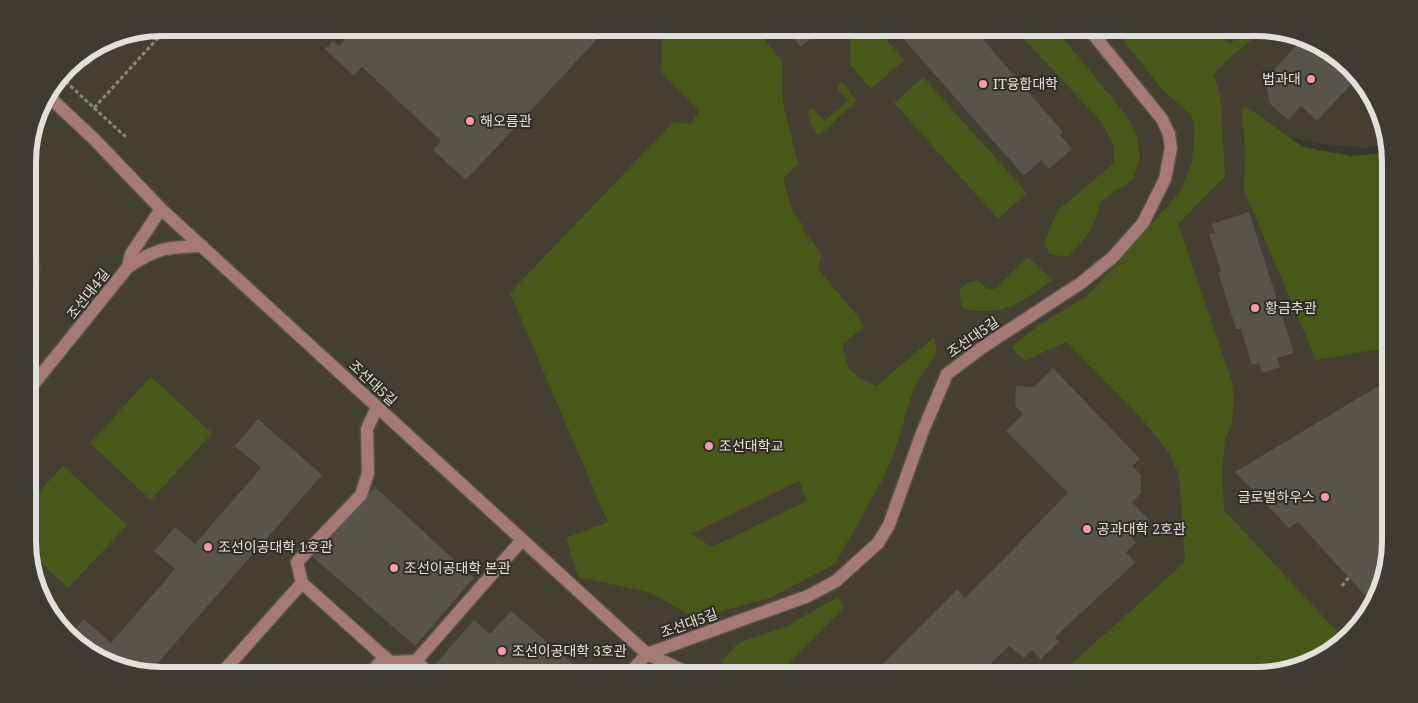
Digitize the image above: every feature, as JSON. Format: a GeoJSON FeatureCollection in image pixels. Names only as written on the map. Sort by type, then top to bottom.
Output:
{"type":"FeatureCollection","features":[{"type":"Feature","properties":{"kind":"street","name":"조선대5길"},"geometry":{"type":"LineString","coordinates":[[52,100],[94,139],[161,209],[647,654],[808,596],[836,581],[859,562],[878,543],[890,525],[922,433],[947,374],[983,347],[1081,283],[1113,257],[1143,223],[1165,179],[1171,148],[1169,134],[1162,119],[1095,36]]}},
{"type":"Feature","properties":{"kind":"street","name":"조선대4길"},"geometry":{"type":"LineString","coordinates":[[36,381],[128,267],[131,254],[161,209]]}},
{"type":"Feature","properties":{"kind":"street"},"geometry":{"type":"LineString","coordinates":[[128,267],[151,252],[178,246],[202,246]]}},
{"type":"Feature","properties":{"kind":"street"},"geometry":{"type":"LineString","coordinates":[[377,407],[367,429],[368,473],[361,495],[297,562],[302,583],[390,662],[416,661],[422,667]]}},
{"type":"Feature","properties":{"kind":"street"},"geometry":{"type":"LineString","coordinates":[[416,661],[522,540]]}},
{"type":"Feature","properties":{"kind":"street"},"geometry":{"type":"LineString","coordinates":[[228,667],[302,583]]}},
{"type":"Feature","properties":{"kind":"street"},"geometry":{"type":"LineString","coordinates":[[636,667],[647,654],[674,667]]}},
{"type":"Feature","properties":{"kind":"street"},"geometry":{"type":"LineString","coordinates":[[376,667],[385,657]]}},
{"type":"Feature","properties":{"kind":"path"},"geometry":{"type":"LineString","coordinates":[[94,108],[160,36]]}},
{"type":"Feature","properties":{"kind":"path"},"geometry":{"type":"LineString","coordinates":[[66,82],[127,138]]}},
{"type":"Feature","properties":{"kind":"path"},"geometry":{"type":"LineString","coordinates":[[1342,586],[1348,577]]}},
{"type":"Feature","properties":{"kind":"shaded area","name":"조선대학교"},"geometry":{"type":"Polygon","coordinates":[[[1256,36],[1272,37],[1296,43],[1326,58],[1350,79],[1369,107],[1381,145],[1365,148],[1323,144],[1294,138],[1277,142],[1323,351],[1382,337],[1382,541],[1379,565],[1369,596],[1350,624],[1339,635],[1311,654],[1280,664],[1264,666],[162,667],[138,664],[107,654],[73,630],[53,604],[46,589],[37,557],[37,146],[49,107],[73,73],[107,49],[146,37],[1256,36]]]}},
{"type":"Feature","properties":{"kind":"green space"},"geometry":{"type":"Polygon","coordinates":[[[662,36],[760,36],[763,38],[782,61],[783,103],[798,164],[783,179],[792,211],[803,225],[804,232],[822,254],[818,269],[859,318],[863,327],[843,344],[849,366],[856,376],[877,386],[934,337],[937,352],[914,387],[892,459],[881,482],[835,564],[770,598],[694,618],[652,593],[578,577],[566,538],[608,522],[510,293],[673,122],[690,124],[700,111],[661,72],[662,36]],[[799,481],[691,534],[712,547],[807,501],[799,481]]]}},
{"type":"Feature","properties":{"kind":"green space"},"geometry":{"type":"Polygon","coordinates":[[[853,36],[883,36],[904,60],[871,89],[850,64],[851,38],[853,36]]]}},
{"type":"Feature","properties":{"kind":"green space"},"geometry":{"type":"Polygon","coordinates":[[[1021,36],[1062,36],[1129,119],[1137,137],[1140,157],[1133,179],[1100,202],[1099,210],[1089,232],[1068,257],[1050,254],[1044,244],[1057,211],[1114,163],[1114,147],[1103,124],[1021,36]]]}},
{"type":"Feature","properties":{"kind":"green space"},"geometry":{"type":"Polygon","coordinates":[[[1120,36],[1220,36],[1231,44],[1237,36],[1248,36],[1253,39],[1229,58],[1213,75],[1220,94],[1225,176],[1178,224],[1232,382],[1234,403],[1232,422],[1225,440],[1222,471],[1224,510],[1340,634],[1311,654],[1280,664],[1264,666],[1064,666],[1069,666],[1185,562],[1179,475],[1169,453],[1143,420],[1066,342],[1024,361],[1011,347],[1039,325],[1088,295],[1180,192],[1192,162],[1195,129],[1192,116],[1161,88],[1120,36]]]}},
{"type":"Feature","properties":{"kind":"green space"},"geometry":{"type":"Polygon","coordinates":[[[923,77],[1027,193],[998,219],[894,103],[923,77]]]}},
{"type":"Feature","properties":{"kind":"green space"},"geometry":{"type":"Polygon","coordinates":[[[841,81],[857,101],[819,135],[813,130],[807,113],[813,108],[824,121],[848,101],[837,88],[841,81]]]}},
{"type":"Feature","properties":{"kind":"green space"},"geometry":{"type":"Polygon","coordinates":[[[1245,106],[1303,147],[1350,156],[1381,154],[1382,348],[1316,360],[1244,190],[1245,148],[1242,111],[1245,106]]]}},
{"type":"Feature","properties":{"kind":"green space"},"geometry":{"type":"Polygon","coordinates":[[[37,246],[41,269],[37,306],[37,246]]]}},
{"type":"Feature","properties":{"kind":"green space"},"geometry":{"type":"Polygon","coordinates":[[[1028,257],[1053,280],[1012,306],[991,311],[964,309],[959,294],[966,284],[977,280],[988,289],[995,289],[1028,257]]]}},
{"type":"Feature","properties":{"kind":"green space"},"geometry":{"type":"Polygon","coordinates":[[[151,377],[212,433],[151,500],[90,443],[151,377]]]}},
{"type":"Feature","properties":{"kind":"green space"},"geometry":{"type":"Polygon","coordinates":[[[63,466],[127,525],[68,588],[38,560],[36,495],[63,466]]]}},
{"type":"Feature","properties":{"kind":"green space"},"geometry":{"type":"Polygon","coordinates":[[[838,597],[844,607],[785,666],[725,666],[722,661],[738,643],[785,627],[838,597]]]}},
{"type":"Feature","properties":{"kind":"building","name":"해오름관"},"geometry":{"type":"Polygon","coordinates":[[[348,36],[600,36],[466,180],[433,150],[441,141],[362,67],[354,76],[325,49],[333,41],[339,46],[348,36]]]}},
{"type":"Feature","properties":{"kind":"building"},"geometry":{"type":"Polygon","coordinates":[[[791,36],[814,36],[801,47],[791,36]]]}},
{"type":"Feature","properties":{"kind":"building","name":"IT융합대학"},"geometry":{"type":"Polygon","coordinates":[[[901,36],[980,36],[1063,132],[1060,135],[1072,149],[1049,169],[1041,160],[1024,176],[901,36]]]}},
{"type":"Feature","properties":{"kind":"building","name":"법과대"},"geometry":{"type":"Polygon","coordinates":[[[1298,44],[1326,58],[1353,83],[1317,121],[1301,106],[1288,120],[1270,104],[1265,80],[1298,44]]]}},
{"type":"Feature","properties":{"kind":"building"},"geometry":{"type":"Polygon","coordinates":[[[101,52],[88,66],[85,63],[101,52]]]}},
{"type":"Feature","properties":{"kind":"building","name":"황금추관"},"geometry":{"type":"Polygon","coordinates":[[[1249,212],[1294,353],[1277,358],[1280,367],[1262,373],[1259,363],[1252,365],[1241,329],[1236,329],[1218,272],[1221,271],[1209,234],[1215,233],[1212,224],[1249,212]]]}},
{"type":"Feature","properties":{"kind":"building","name":"공과대학 2호관"},"geometry":{"type":"Polygon","coordinates":[[[1053,368],[1140,459],[1132,466],[1141,475],[1141,493],[1132,502],[1150,520],[1132,538],[1136,543],[1126,552],[1136,562],[1055,637],[1059,642],[1041,659],[1032,650],[1024,658],[1009,646],[988,666],[881,666],[957,589],[965,598],[1068,493],[1006,431],[1023,414],[1015,405],[1016,386],[1034,387],[1053,368]]]}},
{"type":"Feature","properties":{"kind":"building","name":"글로벌하우스"},"geometry":{"type":"Polygon","coordinates":[[[1382,384],[1382,541],[1375,581],[1368,598],[1298,522],[1289,528],[1235,472],[1382,384]]]}},
{"type":"Feature","properties":{"kind":"building","name":"조선이공대학 1호관"},"geometry":{"type":"Polygon","coordinates":[[[258,419],[322,475],[155,666],[122,660],[99,650],[86,641],[74,631],[84,619],[111,643],[175,569],[154,551],[175,527],[195,544],[261,468],[235,446],[258,419]]]}},
{"type":"Feature","properties":{"kind":"building","name":"조선이공대학 본관"},"geometry":{"type":"Polygon","coordinates":[[[375,487],[474,578],[415,646],[313,557],[375,487]]]}},
{"type":"Feature","properties":{"kind":"building","name":"조선이공대학 3호관"},"geometry":{"type":"Polygon","coordinates":[[[511,611],[576,667],[433,667],[474,620],[490,634],[511,611]]]}},
{"type":"Feature","properties":{"kind":"place","name":"법과대"},"geometry":{"type":"Point","coordinates":[1311,79]}},
{"type":"Feature","properties":{"kind":"place","name":"IT융합대학"},"geometry":{"type":"Point","coordinates":[983,84]}},
{"type":"Feature","properties":{"kind":"place","name":"해오름관"},"geometry":{"type":"Point","coordinates":[470,121]}},
{"type":"Feature","properties":{"kind":"place","name":"황금추관"},"geometry":{"type":"Point","coordinates":[1255,308]}},
{"type":"Feature","properties":{"kind":"place","name":"조선대학교"},"geometry":{"type":"Point","coordinates":[709,446]}},
{"type":"Feature","properties":{"kind":"place","name":"글로벌하우스"},"geometry":{"type":"Point","coordinates":[1325,497]}},
{"type":"Feature","properties":{"kind":"place","name":"공과대학 2호관"},"geometry":{"type":"Point","coordinates":[1087,529]}},
{"type":"Feature","properties":{"kind":"place","name":"조선이공대학 1호관"},"geometry":{"type":"Point","coordinates":[208,547]}},
{"type":"Feature","properties":{"kind":"place","name":"조선이공대학 본관"},"geometry":{"type":"Point","coordinates":[394,568]}},
{"type":"Feature","properties":{"kind":"place","name":"조선이공대학 3호관"},"geometry":{"type":"Point","coordinates":[502,651]}}]}
